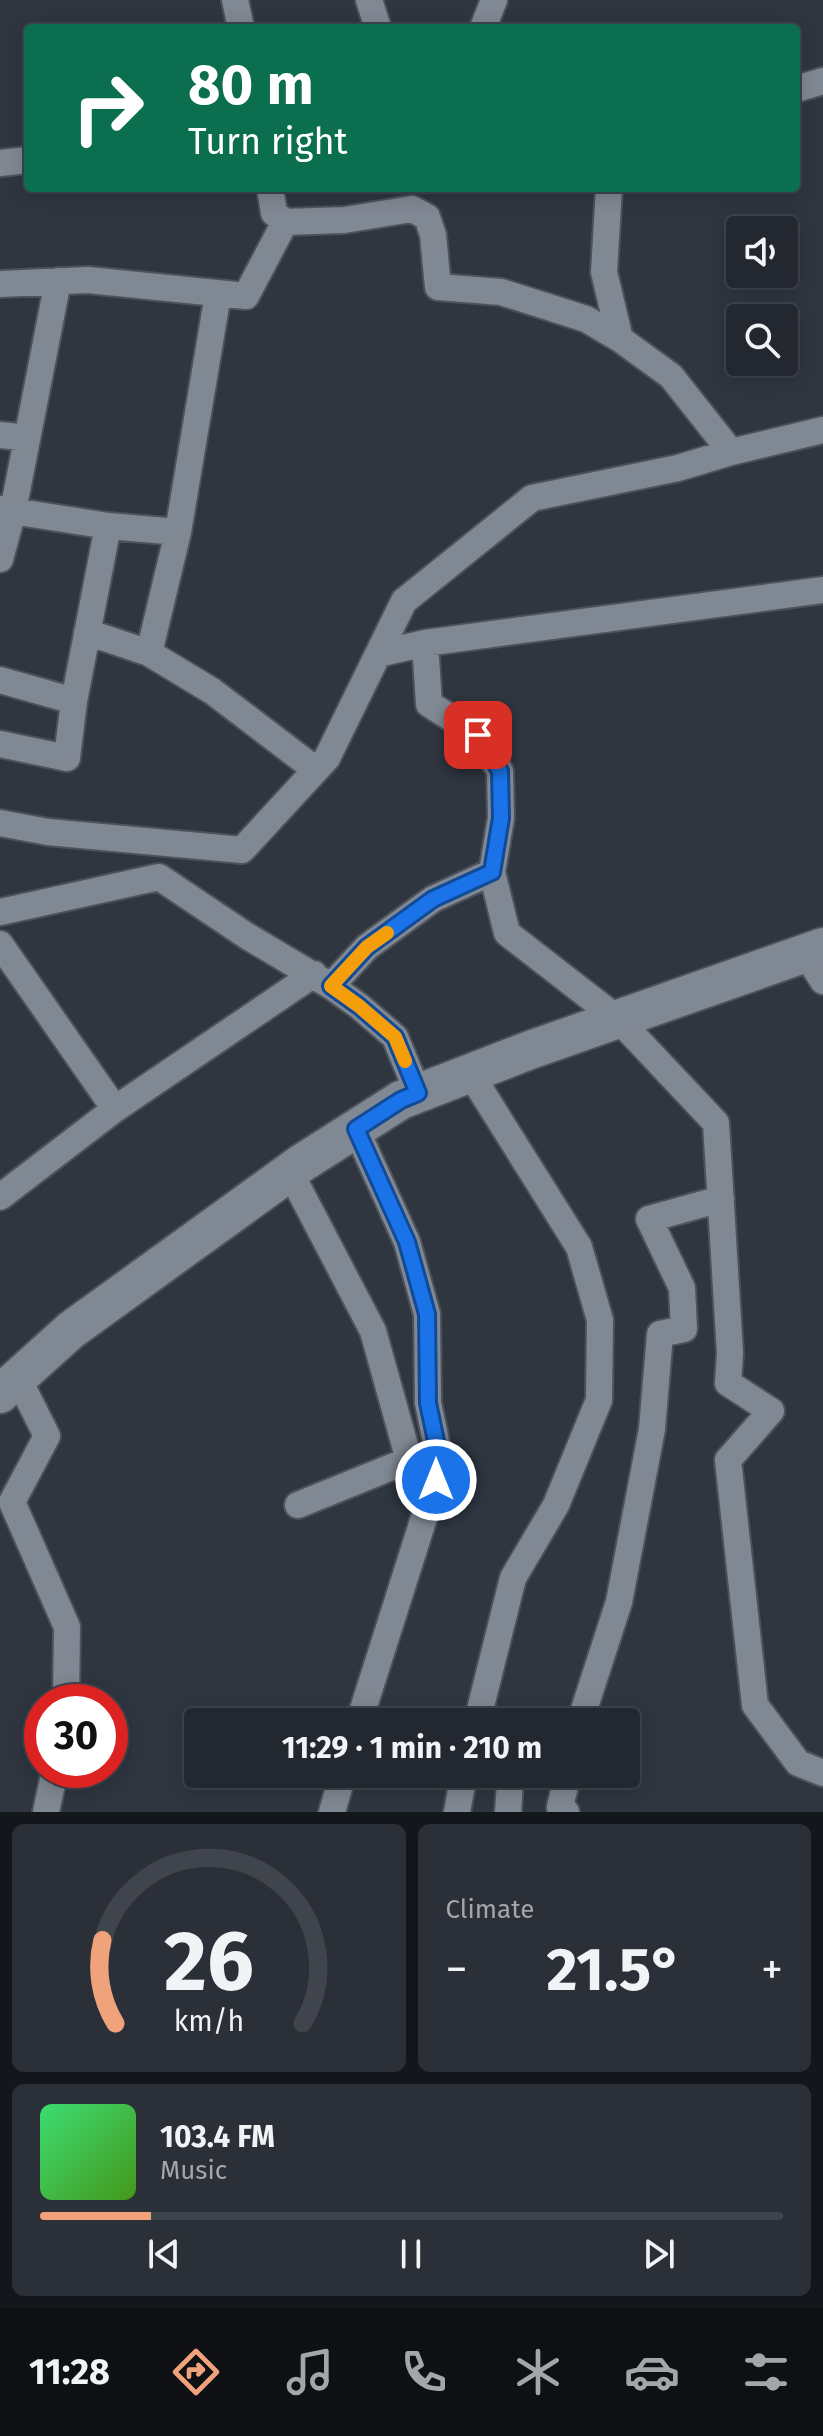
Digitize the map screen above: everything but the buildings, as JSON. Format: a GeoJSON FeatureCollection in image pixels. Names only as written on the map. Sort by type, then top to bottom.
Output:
{"type":"FeatureCollection","features":[{"type":"Feature","properties":{"kind":"street"},"geometry":{"type":"LineString","coordinates":[[235,0],[240,24]]}},
{"type":"Feature","properties":{"kind":"street"},"geometry":{"type":"LineString","coordinates":[[369,0],[377,24]]}},
{"type":"Feature","properties":{"kind":"street"},"geometry":{"type":"LineString","coordinates":[[485,24],[494,0]]}},
{"type":"Feature","properties":{"kind":"street"},"geometry":{"type":"LineString","coordinates":[[800,88],[823,81]]}},
{"type":"Feature","properties":{"kind":"street"},"geometry":{"type":"LineString","coordinates":[[0,163],[24,160]]}},
{"type":"Feature","properties":{"kind":"street"},"geometry":{"type":"LineString","coordinates":[[271,192],[274,213],[285,222],[344,220],[412,209],[427,217],[433,235],[438,287],[501,292],[586,319],[671,376],[731,452]]}},
{"type":"Feature","properties":{"kind":"street"},"geometry":{"type":"LineString","coordinates":[[609,192],[604,272],[620,339]]}},
{"type":"Feature","properties":{"kind":"street"},"geometry":{"type":"LineString","coordinates":[[0,284],[88,280],[246,296],[285,222]]}},
{"type":"Feature","properties":{"kind":"street"},"geometry":{"type":"LineString","coordinates":[[0,559],[6,510],[27,438],[58,281]]}},
{"type":"Feature","properties":{"kind":"street"},"geometry":{"type":"LineString","coordinates":[[149,653],[178,532],[218,294]]}},
{"type":"Feature","properties":{"kind":"street"},"geometry":{"type":"LineString","coordinates":[[0,823],[48,832],[242,850],[327,758],[404,601],[532,498],[678,468],[823,430]]}},
{"type":"Feature","properties":{"kind":"street"},"geometry":{"type":"LineString","coordinates":[[0,435],[27,438]]}},
{"type":"Feature","properties":{"kind":"street"},"geometry":{"type":"LineString","coordinates":[[6,510],[108,526],[178,532]]}},
{"type":"Feature","properties":{"kind":"street"},"geometry":{"type":"LineString","coordinates":[[0,744],[67,758],[74,701],[108,526]]}},
{"type":"Feature","properties":{"kind":"street"},"geometry":{"type":"LineString","coordinates":[[378,654],[425,643],[823,590]]}},
{"type":"Feature","properties":{"kind":"street"},"geometry":{"type":"LineString","coordinates":[[87,632],[149,653],[212,691],[316,770]]}},
{"type":"Feature","properties":{"kind":"street"},"geometry":{"type":"LineString","coordinates":[[425,643],[429,704],[478,735],[500,771],[501,818],[492,872],[507,933],[618,1019],[716,1123],[730,1353],[728,1383],[771,1411],[728,1460],[755,1705],[798,1763],[823,1773]]}},
{"type":"Feature","properties":{"kind":"street"},"geometry":{"type":"LineString","coordinates":[[0,680],[74,701]]}},
{"type":"Feature","properties":{"kind":"street"},"geometry":{"type":"LineString","coordinates":[[0,1197],[115,1109],[323,980],[433,899],[492,872]]}},
{"type":"Feature","properties":{"kind":"street"},"geometry":{"type":"LineString","coordinates":[[0,912],[159,877],[359,1006],[395,1037],[418,1093]]}},
{"type":"Feature","properties":{"kind":"street"},"geometry":{"type":"LineString","coordinates":[[0,944],[115,1109]]}},
{"type":"Feature","properties":{"kind":"street"},"geometry":{"type":"LineString","coordinates":[[66,1684],[67,1627],[6,1505],[47,1436],[9,1386],[71,1330],[290,1172],[401,1100],[618,1019],[817,960]]}},
{"type":"Feature","properties":{"kind":"street"},"geometry":{"type":"LineString","coordinates":[[470,1073],[579,1247],[600,1320],[599,1400],[556,1505],[513,1578],[480,1708]]}},
{"type":"Feature","properties":{"kind":"street"},"geometry":{"type":"LineString","coordinates":[[356,1129],[407,1242],[427,1314],[428,1403],[437,1446],[436,1480],[363,1708]]}},
{"type":"Feature","properties":{"kind":"street"},"geometry":{"type":"LineString","coordinates":[[290,1172],[373,1331],[409,1460],[298,1505]]}},
{"type":"Feature","properties":{"kind":"street"},"geometry":{"type":"LineString","coordinates":[[585,1708],[619,1602],[652,1429],[660,1334],[684,1329],[682,1288],[649,1219],[721,1199]]}},
{"type":"Feature","properties":{"kind":"street"},"geometry":{"type":"LineString","coordinates":[[46,1812],[51,1788]]}},
{"type":"Feature","properties":{"kind":"street"},"geometry":{"type":"LineString","coordinates":[[332,1812],[339,1788]]}},
{"type":"Feature","properties":{"kind":"street"},"geometry":{"type":"LineString","coordinates":[[457,1812],[461,1788]]}},
{"type":"Feature","properties":{"kind":"street"},"geometry":{"type":"LineString","coordinates":[[508,1812],[510,1788]]}},
{"type":"Feature","properties":{"kind":"street"},"geometry":{"type":"LineString","coordinates":[[565,1788],[560,1807],[566,1812]]}},
{"type":"Feature","properties":{"kind":"slow traffic"},"geometry":{"type":"LineString","coordinates":[[387,933],[367,947],[331,986],[395,1037],[405,1061]]}},
{"type":"Feature","properties":{"kind":"route"},"geometry":{"type":"LineString","coordinates":[[436,1480],[437,1446],[428,1403],[427,1314],[407,1242],[356,1129],[401,1100],[418,1093],[395,1037],[331,986],[367,947],[433,899],[492,872],[501,818],[500,771],[478,735]]}}]}
